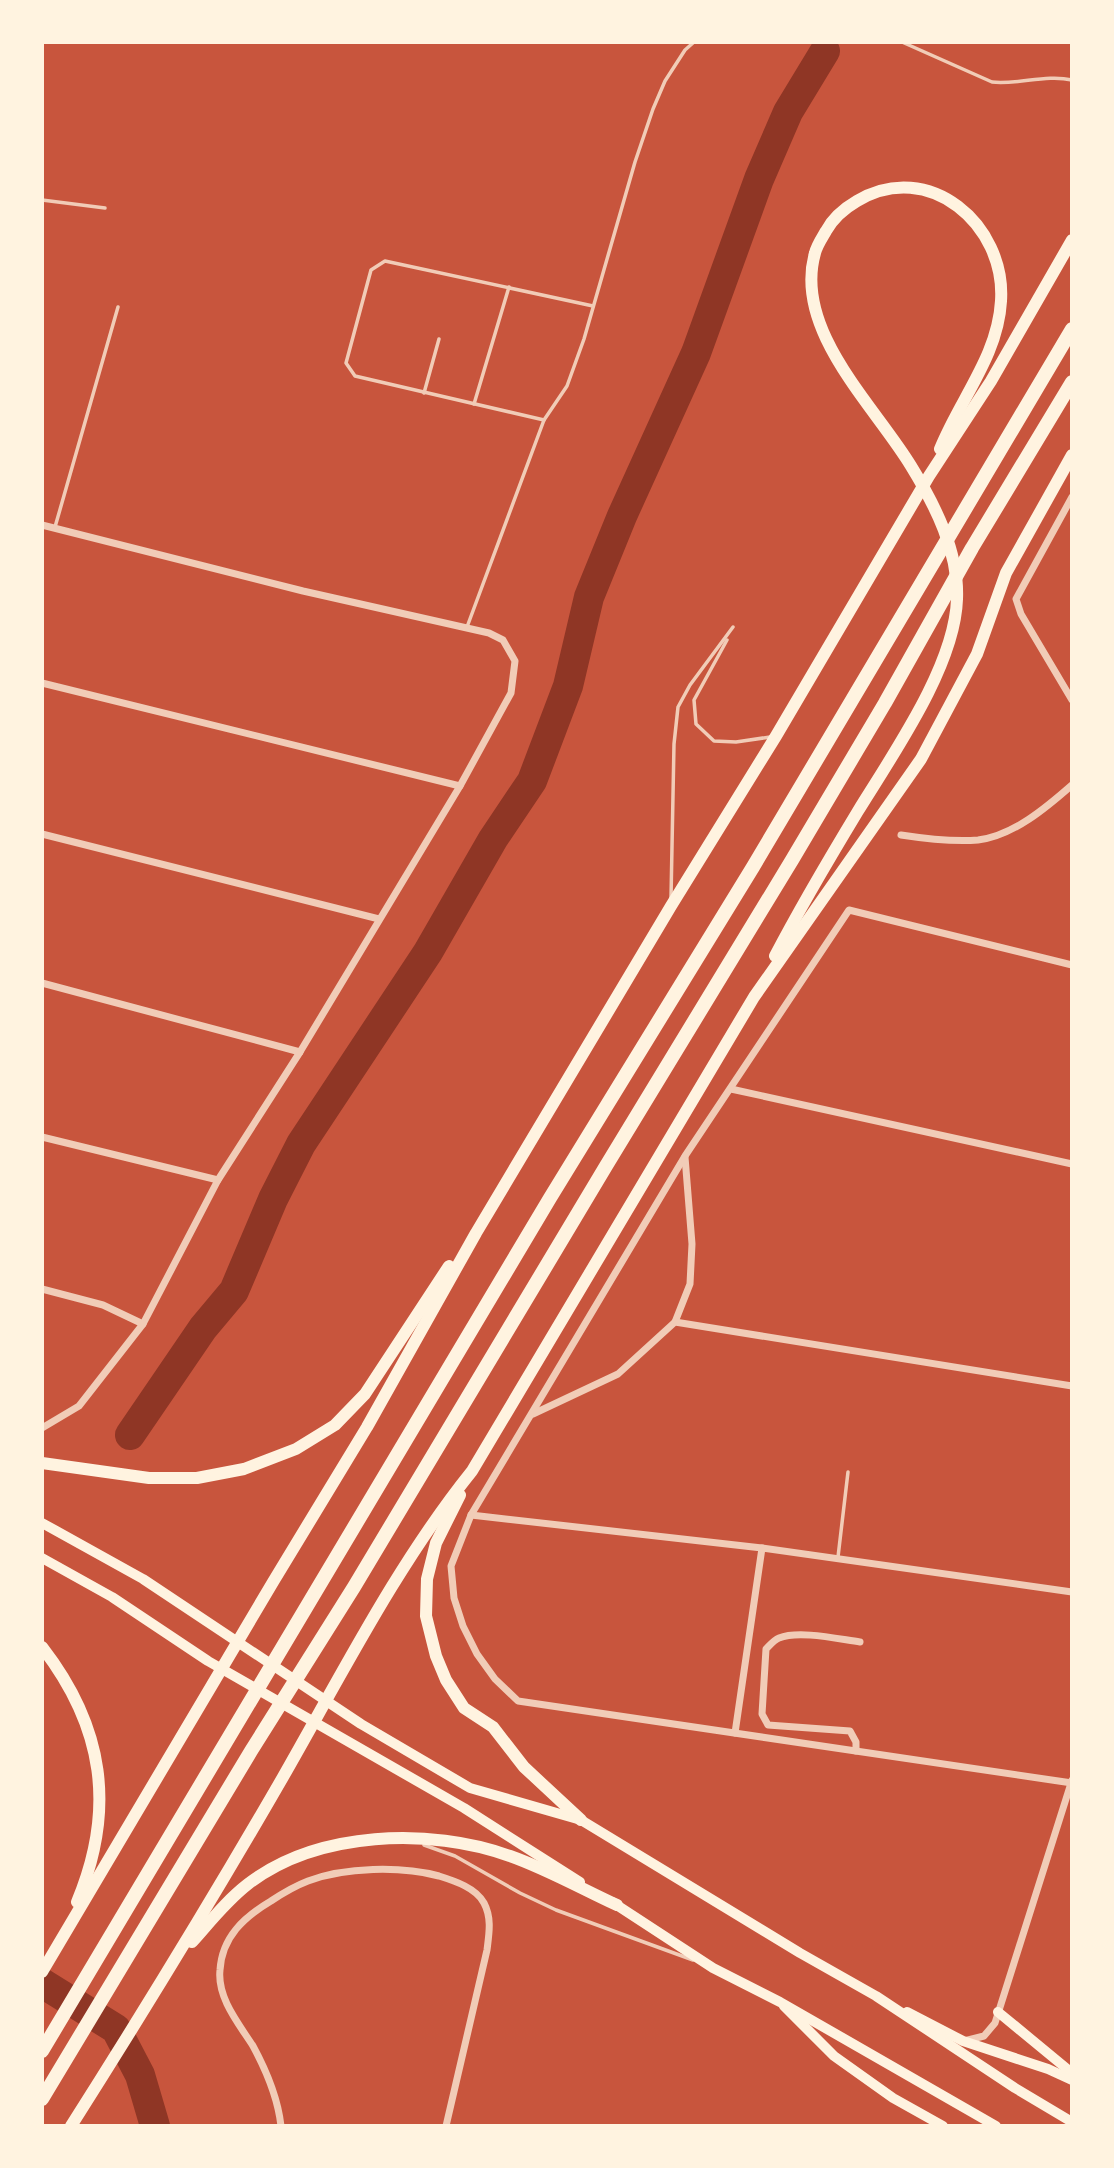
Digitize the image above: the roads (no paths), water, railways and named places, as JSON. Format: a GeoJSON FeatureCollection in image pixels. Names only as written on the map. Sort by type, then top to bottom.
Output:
{"type":"FeatureCollection","features":[{"type":"Feature","properties":{"kind":"highway"},"geometry":{"type":"LineString","coordinates":[[581,1820],[524,1767],[493,1727],[464,1708],[446,1680],[432,1645],[425,1604],[428,1569],[436,1543],[472,1471],[754,997],[804,899],[902,738],[946,653],[957,602],[957,584],[948,538],[911,465],[857,389],[826,339],[814,303],[811,275],[816,250],[831,223],[850,204],[872,192],[903,187],[934,192],[966,213],[982,231],[995,256],[1000,280],[998,326],[990,354],[950,424],[929,476]]}},
{"type":"Feature","properties":{"kind":"highway"},"geometry":{"type":"LineString","coordinates":[[44,1970],[367,1427],[476,1233],[776,736],[929,476],[991,381],[1072,240]]}},
{"type":"Feature","properties":{"kind":"highway"},"geometry":{"type":"LineString","coordinates":[[42,2052],[550,1198],[760,855],[1072,329]]}},
{"type":"Feature","properties":{"kind":"highway"},"geometry":{"type":"LineString","coordinates":[[42,2099],[251,1751],[354,1587],[865,737],[972,548],[1072,382]]}},
{"type":"Feature","properties":{"kind":"highway"},"geometry":{"type":"LineString","coordinates":[[754,997],[921,759],[977,654],[1006,573],[1072,455]]}},
{"type":"Feature","properties":{"kind":"highway"},"geometry":{"type":"LineString","coordinates":[[42,1464],[149,1478],[197,1478],[244,1469],[296,1449],[335,1425],[365,1394],[453,1260],[476,1233]]}},
{"type":"Feature","properties":{"kind":"highway"},"geometry":{"type":"LineString","coordinates":[[71,2126],[172,1966],[365,1633],[442,1508],[472,1471]]}},
{"type":"Feature","properties":{"kind":"highway"},"geometry":{"type":"LineString","coordinates":[[42,1647],[82,1710],[92,1741],[100,1785],[99,1820],[94,1852],[61,1941]]}},
{"type":"Feature","properties":{"kind":"highway"},"geometry":{"type":"LineString","coordinates":[[172,1966],[231,1899],[248,1884],[272,1869],[315,1851],[365,1841],[402,1838],[441,1840],[509,1855],[617,1906]]}},
{"type":"Feature","properties":{"kind":"main road"},"geometry":{"type":"LineString","coordinates":[[42,1523],[143,1579],[361,1724],[470,1788],[581,1820],[876,1996],[963,2041],[1048,2069],[1072,2080]]}},
{"type":"Feature","properties":{"kind":"main road"},"geometry":{"type":"LineString","coordinates":[[42,1558],[112,1597],[208,1661],[464,1808],[713,1968],[780,2002],[996,2126]]}},
{"type":"Feature","properties":{"kind":"main road"},"geometry":{"type":"LineString","coordinates":[[876,1996],[1015,2088],[1072,2122]]}},
{"type":"Feature","properties":{"kind":"main road"},"geometry":{"type":"LineString","coordinates":[[780,2002],[834,2056],[893,2098],[943,2126]]}},
{"type":"Feature","properties":{"kind":"main road"},"geometry":{"type":"LineString","coordinates":[[998,2012],[1072,2073]]}},
{"type":"Feature","properties":{"kind":"street"},"geometry":{"type":"LineString","coordinates":[[1072,497],[1016,599],[1017,606],[1072,700]]}},
{"type":"Feature","properties":{"kind":"street"},"geometry":{"type":"LineString","coordinates":[[42,525],[303,592],[489,633],[503,640],[515,661],[511,693],[460,786],[300,1052],[218,1180],[143,1324],[79,1406],[42,1428]]}},
{"type":"Feature","properties":{"kind":"street"},"geometry":{"type":"LineString","coordinates":[[42,683],[460,786]]}},
{"type":"Feature","properties":{"kind":"street"},"geometry":{"type":"LineString","coordinates":[[901,835],[938,840],[980,840],[1017,826],[1072,785]]}},
{"type":"Feature","properties":{"kind":"street"},"geometry":{"type":"LineString","coordinates":[[42,834],[380,919]]}},
{"type":"Feature","properties":{"kind":"street"},"geometry":{"type":"LineString","coordinates":[[963,2041],[984,2036],[995,2024],[1072,1782],[519,1701],[495,1679],[477,1654],[463,1626],[454,1598],[451,1566],[471,1515],[685,1156],[849,910],[1072,965]]}},
{"type":"Feature","properties":{"kind":"street"},"geometry":{"type":"LineString","coordinates":[[42,984],[300,1052]]}},
{"type":"Feature","properties":{"kind":"street"},"geometry":{"type":"LineString","coordinates":[[731,1089],[1072,1164]]}},
{"type":"Feature","properties":{"kind":"street"},"geometry":{"type":"LineString","coordinates":[[42,1137],[218,1180]]}},
{"type":"Feature","properties":{"kind":"street"},"geometry":{"type":"LineString","coordinates":[[532,1414],[618,1374],[675,1322],[690,1284],[692,1244],[685,1156]]}},
{"type":"Feature","properties":{"kind":"street"},"geometry":{"type":"LineString","coordinates":[[42,1289],[103,1304],[143,1324]]}},
{"type":"Feature","properties":{"kind":"street"},"geometry":{"type":"LineString","coordinates":[[675,1322],[1072,1386]]}},
{"type":"Feature","properties":{"kind":"street"},"geometry":{"type":"LineString","coordinates":[[471,1515],[762,1548],[1072,1592]]}},
{"type":"Feature","properties":{"kind":"street"},"geometry":{"type":"LineString","coordinates":[[735,1733],[762,1548]]}},
{"type":"Feature","properties":{"kind":"street"},"geometry":{"type":"LineString","coordinates":[[856,1751],[854,1735],[850,1731],[768,1725],[762,1714],[766,1649],[772,1642],[794,1634],[860,1642]]}},
{"type":"Feature","properties":{"kind":"street"},"geometry":{"type":"LineString","coordinates":[[281,2126],[270,2083],[220,1985],[219,1969],[226,1943],[243,1919],[286,1891],[309,1880],[382,1869],[424,1872],[449,1879],[468,1888],[483,1902],[488,1917],[490,1927],[487,1950],[446,2126]]}},
{"type":"Feature","properties":{"kind":"lane"},"geometry":{"type":"LineString","coordinates":[[467,627],[544,420],[567,386],[628,182],[653,109],[665,81],[685,50],[694,42]]}},
{"type":"Feature","properties":{"kind":"lane"},"geometry":{"type":"LineString","coordinates":[[902,42],[992,82],[1007,84],[1045,79],[1072,80]]}},
{"type":"Feature","properties":{"kind":"lane"},"geometry":{"type":"LineString","coordinates":[[42,200],[105,208]]}},
{"type":"Feature","properties":{"kind":"lane"},"geometry":{"type":"LineString","coordinates":[[544,420],[355,376],[346,363],[371,270],[385,261],[593,306]]}},
{"type":"Feature","properties":{"kind":"lane"},"geometry":{"type":"LineString","coordinates":[[474,404],[509,287]]}},
{"type":"Feature","properties":{"kind":"lane"},"geometry":{"type":"LineString","coordinates":[[55,529],[118,307]]}},
{"type":"Feature","properties":{"kind":"lane"},"geometry":{"type":"LineString","coordinates":[[424,393],[439,339]]}},
{"type":"Feature","properties":{"kind":"lane"},"geometry":{"type":"LineString","coordinates":[[671,906],[674,744],[678,707],[690,685],[733,627],[694,700],[696,724],[714,741],[736,743],[776,736]]}},
{"type":"Feature","properties":{"kind":"lane"},"geometry":{"type":"LineString","coordinates":[[838,1559],[848,1472]]}},
{"type":"Feature","properties":{"kind":"lane"},"geometry":{"type":"LineString","coordinates":[[402,1838],[456,1856],[520,1893],[556,1910],[713,1968]]}},
{"type":"Feature","properties":{"kind":"waterway"},"geometry":{"type":"LineString","coordinates":[[130,1435],[203,1328],[234,1291],[273,1199],[301,1144],[428,952],[493,839],[532,781],[568,686],[589,597],[622,516],[696,353],[759,179],[788,112],[825,51]]}},
{"type":"Feature","properties":{"kind":"waterway"},"geometry":{"type":"LineString","coordinates":[[42,1983],[116,2029],[140,2075],[155,2126]]}}]}
